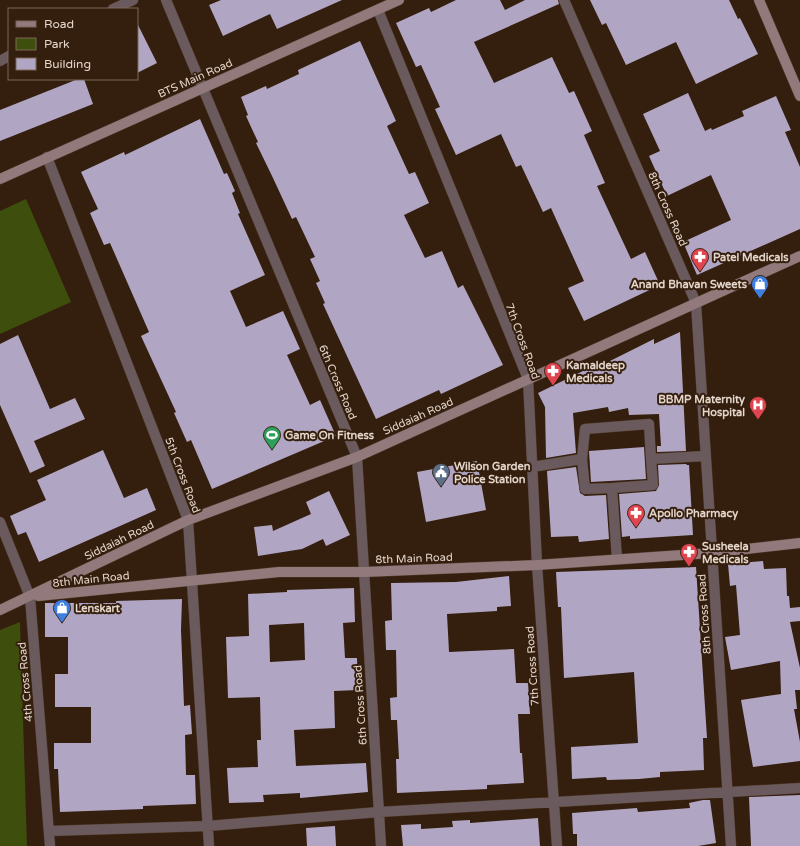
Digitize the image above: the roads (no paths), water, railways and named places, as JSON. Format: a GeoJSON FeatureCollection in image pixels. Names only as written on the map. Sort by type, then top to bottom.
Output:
{"type":"FeatureCollection","features":[{"type":"Feature","properties":{"kind":"street"},"geometry":{"type":"LineString","coordinates":[[116,8],[133,0]]}},
{"type":"Feature","properties":{"kind":"street","name":"6th Cross Road"},"geometry":{"type":"LineString","coordinates":[[166,0],[357,457],[381,846]]}},
{"type":"Feature","properties":{"kind":"street","name":"BTS Main Road"},"geometry":{"type":"LineString","coordinates":[[0,179],[399,0]]}},
{"type":"Feature","properties":{"kind":"street","name":"8th Cross Road"},"geometry":{"type":"LineString","coordinates":[[564,0],[696,303],[711,553],[729,791],[731,846]]}},
{"type":"Feature","properties":{"kind":"street"},"geometry":{"type":"LineString","coordinates":[[759,0],[800,96]]}},
{"type":"Feature","properties":{"kind":"street","name":"7th Cross Road"},"geometry":{"type":"LineString","coordinates":[[378,10],[528,380],[537,565],[557,846]]}},
{"type":"Feature","properties":{"kind":"street","name":"5th Cross Road"},"geometry":{"type":"LineString","coordinates":[[47,157],[188,520],[209,846]]}},
{"type":"Feature","properties":{"kind":"street","name":"Siddaiah Road"},"geometry":{"type":"LineString","coordinates":[[0,610],[30,597],[188,520],[357,457],[800,256]]}},
{"type":"Feature","properties":{"kind":"street"},"geometry":{"type":"LineString","coordinates":[[649,424],[653,485],[585,489],[582,459],[585,429],[649,424]]}},
{"type":"Feature","properties":{"kind":"street"},"geometry":{"type":"LineString","coordinates":[[651,459],[705,456]]}},
{"type":"Feature","properties":{"kind":"street"},"geometry":{"type":"LineString","coordinates":[[532,466],[582,459]]}},
{"type":"Feature","properties":{"kind":"street"},"geometry":{"type":"LineString","coordinates":[[612,488],[617,559]]}},
{"type":"Feature","properties":{"kind":"street","name":"4th Cross Road"},"geometry":{"type":"LineString","coordinates":[[0,522],[30,597],[50,846]]}},
{"type":"Feature","properties":{"kind":"street","name":"8th Main Road"},"geometry":{"type":"LineString","coordinates":[[30,597],[192,579],[279,572],[364,572],[537,565],[711,553],[800,543]]}},
{"type":"Feature","properties":{"kind":"street"},"geometry":{"type":"LineString","coordinates":[[49,831],[208,826],[379,812],[800,788]]}},
{"type":"Feature","properties":{"kind":"place","name":"Patel Medicals"},"geometry":{"type":"Point","coordinates":[700,272]}},
{"type":"Feature","properties":{"kind":"place","name":"Anand Bhavan Sweets"},"geometry":{"type":"Point","coordinates":[760,299]}},
{"type":"Feature","properties":{"kind":"place","name":"Kamaldeep Medicals"},"geometry":{"type":"Point","coordinates":[553,386]}},
{"type":"Feature","properties":{"kind":"place","name":"BBMP Maternity Hospital"},"geometry":{"type":"Point","coordinates":[758,420]}},
{"type":"Feature","properties":{"kind":"place","name":"Game On Fitness"},"geometry":{"type":"Point","coordinates":[272,450]}},
{"type":"Feature","properties":{"kind":"place","name":"Wilson Garden Police Station"},"geometry":{"type":"Point","coordinates":[441,487]}},
{"type":"Feature","properties":{"kind":"place","name":"Apollo Pharmacy"},"geometry":{"type":"Point","coordinates":[636,528]}},
{"type":"Feature","properties":{"kind":"place","name":"Susheela Medicals"},"geometry":{"type":"Point","coordinates":[689,567]}},
{"type":"Feature","properties":{"kind":"place","name":"Lenskart"},"geometry":{"type":"Point","coordinates":[62,623]}}]}
